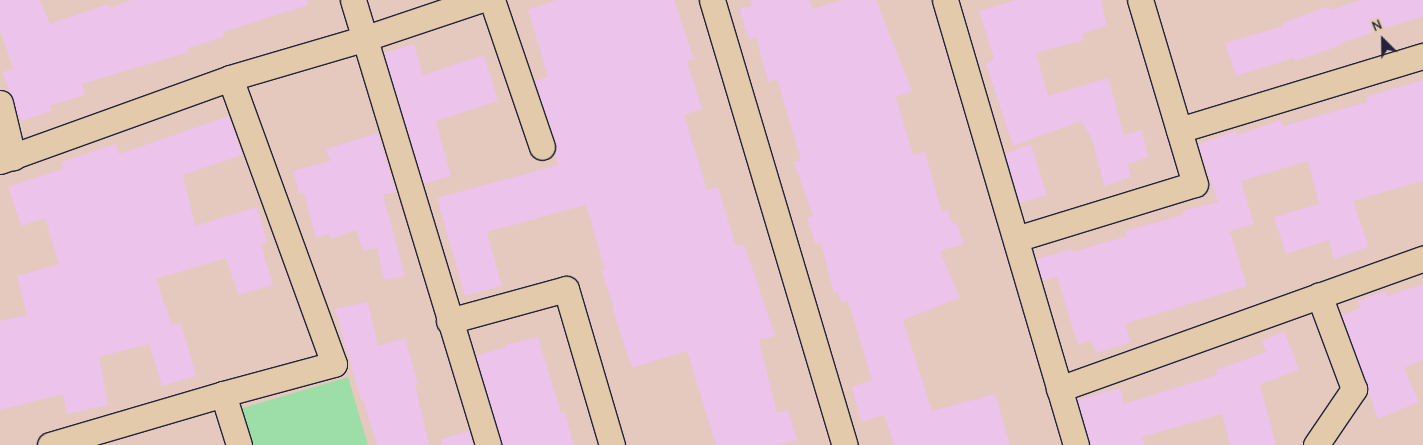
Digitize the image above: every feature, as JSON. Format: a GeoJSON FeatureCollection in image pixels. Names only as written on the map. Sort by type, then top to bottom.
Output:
{"type":"FeatureCollection","features":[{"type":"Feature","properties":{"kind":"street"},"geometry":{"type":"LineString","coordinates":[[353,0],[488,445]]}},
{"type":"Feature","properties":{"kind":"street"},"geometry":{"type":"LineString","coordinates":[[0,104],[6,159],[230,78],[366,38],[479,0]]}},
{"type":"Feature","properties":{"kind":"street"},"geometry":{"type":"LineString","coordinates":[[492,0],[542,147]]}},
{"type":"Feature","properties":{"kind":"street"},"geometry":{"type":"LineString","coordinates":[[712,0],[845,445]]}},
{"type":"Feature","properties":{"kind":"street"},"geometry":{"type":"LineString","coordinates":[[945,0],[1076,445]]}},
{"type":"Feature","properties":{"kind":"street"},"geometry":{"type":"LineString","coordinates":[[1016,239],[1195,184],[1140,0]]}},
{"type":"Feature","properties":{"kind":"street"},"geometry":{"type":"LineString","coordinates":[[1179,130],[1423,56]]}},
{"type":"Feature","properties":{"kind":"street"},"geometry":{"type":"LineString","coordinates":[[50,445],[223,394],[334,364],[230,78]]}},
{"type":"Feature","properties":{"kind":"street"},"geometry":{"type":"LineString","coordinates":[[1059,389],[1423,259]]}},
{"type":"Feature","properties":{"kind":"street"},"geometry":{"type":"LineString","coordinates":[[449,321],[566,289],[612,445]]}},
{"type":"Feature","properties":{"kind":"street"},"geometry":{"type":"LineString","coordinates":[[1316,445],[1354,389],[1319,295]]}},
{"type":"Feature","properties":{"kind":"street"},"geometry":{"type":"LineString","coordinates":[[223,394],[239,445]]}},
{"type":"Feature","properties":{"kind":"green space"},"geometry":{"type":"Polygon","coordinates":[[[348,377],[368,445],[247,445],[236,410],[348,377]]]}},
{"type":"Feature","properties":{"kind":"building"},"geometry":{"type":"Polygon","coordinates":[[[0,0],[40,0],[50,24],[108,4],[109,8],[131,0],[307,0],[308,5],[223,32],[224,37],[188,48],[189,52],[82,84],[85,95],[49,106],[51,111],[21,121],[2,72],[13,69],[0,30],[0,0]]]}},
{"type":"Feature","properties":{"kind":"building"},"geometry":{"type":"Polygon","coordinates":[[[557,0],[674,0],[694,59],[687,61],[702,109],[684,115],[707,190],[718,187],[736,246],[744,244],[775,336],[759,340],[777,413],[788,410],[797,440],[778,445],[716,445],[687,351],[632,368],[601,270],[605,269],[586,205],[487,232],[502,286],[465,296],[437,198],[558,165],[555,153],[556,142],[535,81],[548,77],[528,10],[557,0]]]}},
{"type":"Feature","properties":{"kind":"building"},"geometry":{"type":"Polygon","coordinates":[[[750,0],[809,0],[813,9],[843,0],[876,0],[912,91],[896,97],[913,155],[925,152],[942,212],[948,210],[952,223],[957,224],[964,244],[940,251],[960,298],[903,320],[932,411],[995,394],[1010,445],[894,445],[884,415],[861,422],[852,387],[872,380],[848,301],[842,303],[838,292],[834,294],[821,243],[815,244],[807,218],[813,216],[794,162],[801,160],[777,79],[768,82],[756,37],[749,40],[739,9],[752,6],[750,0]]]}},
{"type":"Feature","properties":{"kind":"building"},"geometry":{"type":"Polygon","coordinates":[[[1016,0],[1101,0],[1107,25],[1082,34],[1084,40],[1036,53],[1048,96],[1108,78],[1124,135],[1142,130],[1148,157],[1128,164],[1131,177],[1104,186],[1092,139],[1081,121],[1013,146],[986,64],[994,58],[979,11],[1016,0]]]}},
{"type":"Feature","properties":{"kind":"building"},"geometry":{"type":"Polygon","coordinates":[[[1361,0],[1423,0],[1423,16],[1341,43],[1342,45],[1295,61],[1294,58],[1236,76],[1225,43],[1283,26],[1282,23],[1329,6],[1330,10],[1361,0]]]}},
{"type":"Feature","properties":{"kind":"building"},"geometry":{"type":"Polygon","coordinates":[[[414,44],[423,75],[484,55],[498,101],[436,121],[451,176],[424,184],[384,53],[414,44]]]}},
{"type":"Feature","properties":{"kind":"building"},"geometry":{"type":"Polygon","coordinates":[[[1423,80],[1423,181],[1353,201],[1369,247],[1334,259],[1329,240],[1286,254],[1274,217],[1319,204],[1308,161],[1241,181],[1254,224],[1230,231],[1247,286],[1125,324],[1131,342],[1096,353],[1091,340],[1078,345],[1057,277],[1043,281],[1036,259],[1072,249],[1073,252],[1127,236],[1125,231],[1183,215],[1182,211],[1218,202],[1198,144],[1236,131],[1238,135],[1281,120],[1283,126],[1367,102],[1366,97],[1423,80]]]}},
{"type":"Feature","properties":{"kind":"building"},"geometry":{"type":"Polygon","coordinates":[[[229,116],[242,155],[183,175],[195,226],[257,207],[267,242],[261,244],[273,285],[238,295],[226,258],[156,279],[172,325],[181,323],[196,376],[162,386],[149,344],[99,357],[108,405],[67,414],[63,394],[0,410],[0,321],[27,315],[17,276],[59,264],[45,218],[21,226],[8,187],[63,169],[61,162],[116,144],[119,154],[229,116]]]}},
{"type":"Feature","properties":{"kind":"building"},"geometry":{"type":"Polygon","coordinates":[[[378,133],[396,192],[383,195],[405,276],[384,280],[377,248],[363,251],[356,230],[331,239],[329,234],[316,238],[304,193],[299,194],[293,171],[330,161],[326,149],[378,133]]]}},
{"type":"Feature","properties":{"kind":"building"},"geometry":{"type":"Polygon","coordinates":[[[1031,144],[1047,195],[1020,203],[1005,154],[1031,144]]]}},
{"type":"Feature","properties":{"kind":"building"},"geometry":{"type":"Polygon","coordinates":[[[1423,284],[1423,360],[1404,368],[1419,402],[1378,419],[1342,315],[1360,308],[1358,301],[1385,291],[1387,296],[1423,284]]]}},
{"type":"Feature","properties":{"kind":"building"},"geometry":{"type":"Polygon","coordinates":[[[368,302],[378,346],[405,338],[418,384],[415,384],[429,445],[377,445],[363,400],[361,400],[335,309],[368,302]]]}},
{"type":"Feature","properties":{"kind":"building"},"geometry":{"type":"Polygon","coordinates":[[[1284,331],[1299,370],[1260,384],[1276,445],[1230,445],[1222,414],[1142,437],[1145,445],[1090,445],[1078,400],[1120,388],[1124,404],[1217,375],[1216,370],[1266,352],[1262,341],[1284,331]]]}},
{"type":"Feature","properties":{"kind":"building"},"geometry":{"type":"Polygon","coordinates":[[[538,337],[561,413],[565,412],[574,445],[502,445],[476,356],[506,347],[505,345],[538,337]]]}},
{"type":"Feature","properties":{"kind":"building"},"geometry":{"type":"Polygon","coordinates":[[[469,431],[473,445],[442,445],[441,439],[469,431]]]}}]}
